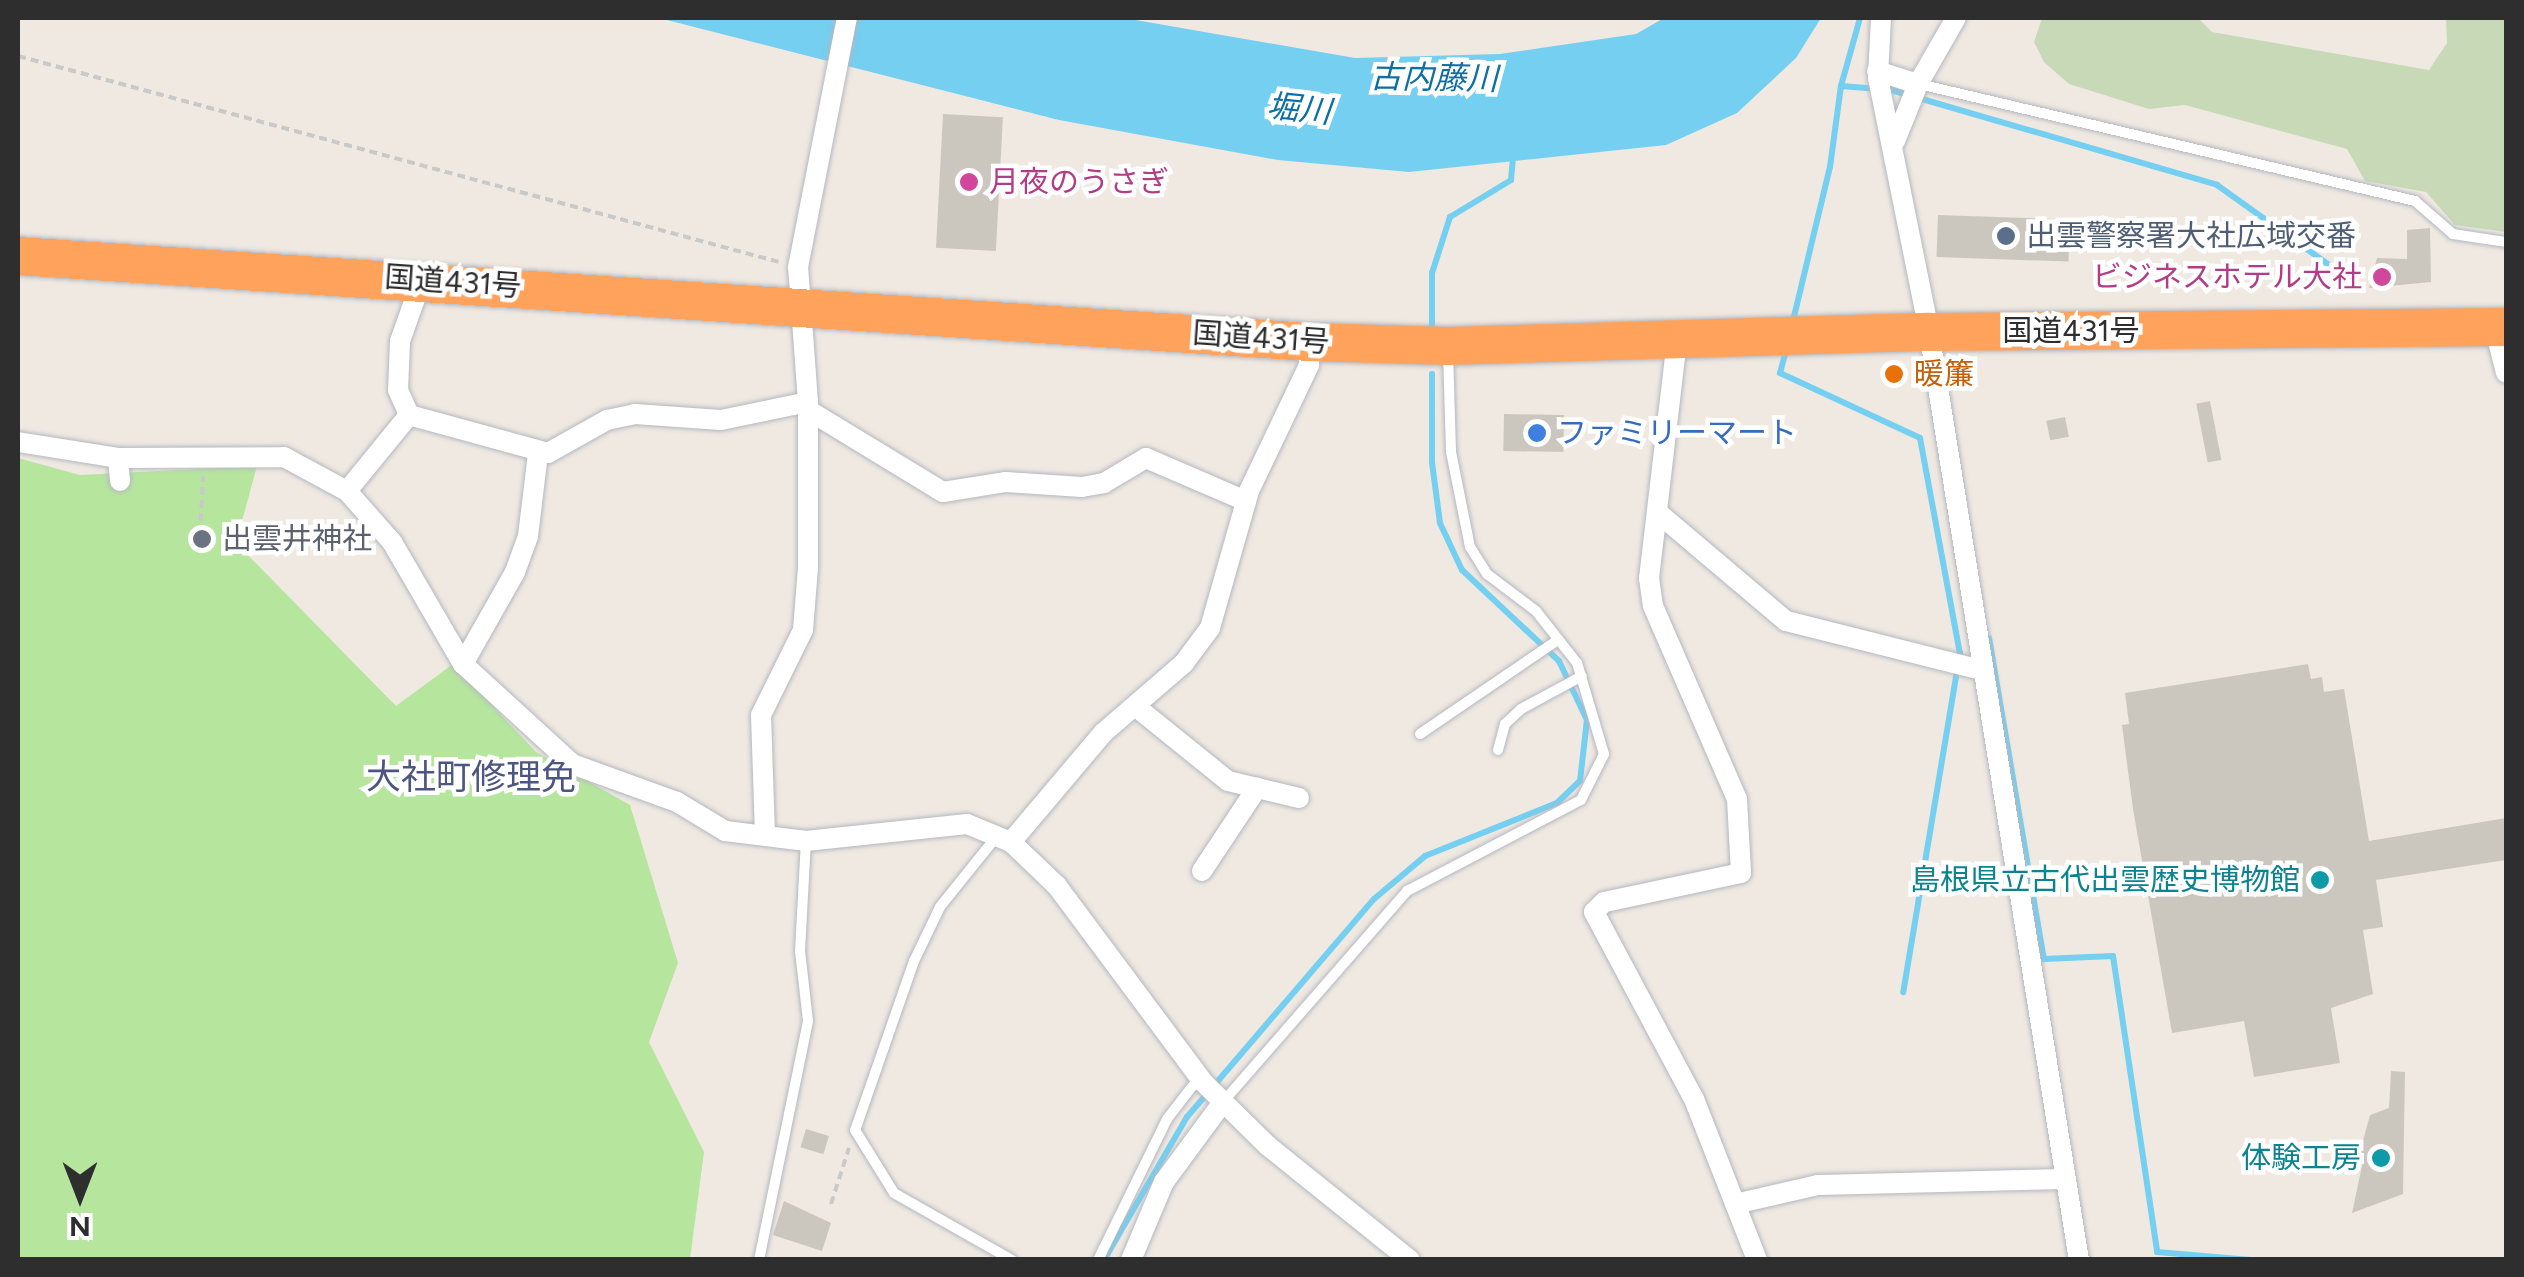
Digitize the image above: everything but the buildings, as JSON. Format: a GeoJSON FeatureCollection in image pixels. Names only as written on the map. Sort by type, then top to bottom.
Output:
{"type":"FeatureCollection","features":[{"type":"Feature","properties":{"kind":"highway","name":"国道431号"},"geometry":{"type":"LineString","coordinates":[[18,256],[422,279],[1310,342],[1448,346],[1929,332],[2501,328]]}},
{"type":"Feature","properties":{"kind":"street"},"geometry":{"type":"LineString","coordinates":[[765,835],[761,715],[803,630],[808,406],[798,267],[847,18]]}},
{"type":"Feature","properties":{"kind":"street"},"geometry":{"type":"LineString","coordinates":[[1881,18],[1880,89],[1895,141],[1929,332],[2079,1260]]}},
{"type":"Feature","properties":{"kind":"street"},"geometry":{"type":"LineString","coordinates":[[1895,141],[1956,18]]}},
{"type":"Feature","properties":{"kind":"street"},"geometry":{"type":"LineString","coordinates":[[1880,89],[1914,97]]}},
{"type":"Feature","properties":{"kind":"street"},"geometry":{"type":"LineString","coordinates":[[1880,89],[1914,97]]}},
{"type":"Feature","properties":{"kind":"street"},"geometry":{"type":"LineString","coordinates":[[422,279],[400,341],[398,390],[409,415],[538,453],[571,446],[607,420],[635,414],[721,420],[808,406],[943,492],[1006,482],[1082,487],[1104,483],[1146,458],[1246,500]]}},
{"type":"Feature","properties":{"kind":"street"},"geometry":{"type":"LineString","coordinates":[[2501,328],[2506,373]]}},
{"type":"Feature","properties":{"kind":"street"},"geometry":{"type":"LineString","coordinates":[[1677,340],[1649,578],[1654,606],[1737,799],[1741,872],[1604,902],[1594,912],[1694,1099],[1758,1260]]}},
{"type":"Feature","properties":{"kind":"street"},"geometry":{"type":"LineString","coordinates":[[1004,839],[1104,733],[1184,663],[1210,628],[1246,500],[1309,365],[1310,342]]}},
{"type":"Feature","properties":{"kind":"street"},"geometry":{"type":"LineString","coordinates":[[347,491],[409,415]]}},
{"type":"Feature","properties":{"kind":"street"},"geometry":{"type":"LineString","coordinates":[[18,442],[118,458],[284,457],[347,491],[392,542],[464,664],[572,764],[677,802],[725,831],[806,842],[967,824],[1004,839],[1058,886],[1222,1100],[1410,1260]]}},
{"type":"Feature","properties":{"kind":"street"},"geometry":{"type":"LineString","coordinates":[[464,664],[515,572],[528,536],[538,453]]}},
{"type":"Feature","properties":{"kind":"street"},"geometry":{"type":"LineString","coordinates":[[118,458],[120,481]]}},
{"type":"Feature","properties":{"kind":"street"},"geometry":{"type":"LineString","coordinates":[[1657,512],[1786,622],[1981,670]]}},
{"type":"Feature","properties":{"kind":"street"},"geometry":{"type":"LineString","coordinates":[[1135,706],[1228,781],[1299,798]]}},
{"type":"Feature","properties":{"kind":"street"},"geometry":{"type":"LineString","coordinates":[[1202,871],[1258,788]]}},
{"type":"Feature","properties":{"kind":"street"},"geometry":{"type":"LineString","coordinates":[[1130,1260],[1164,1182],[1222,1100]]}},
{"type":"Feature","properties":{"kind":"street"},"geometry":{"type":"LineString","coordinates":[[1735,1204],[1818,1185],[2063,1179]]}},
{"type":"Feature","properties":{"kind":"lane"},"geometry":{"type":"LineString","coordinates":[[1914,97],[2415,201],[2453,234],[2506,242]]}},
{"type":"Feature","properties":{"kind":"lane"},"geometry":{"type":"LineString","coordinates":[[1222,1100],[1407,891],[1581,800],[1604,754],[1582,676],[1536,611],[1486,574],[1470,547],[1451,452],[1448,346]]}},
{"type":"Feature","properties":{"kind":"lane"},"geometry":{"type":"LineString","coordinates":[[1420,734],[1558,640]]}},
{"type":"Feature","properties":{"kind":"lane"},"geometry":{"type":"LineString","coordinates":[[1498,750],[1504,724],[1521,709],[1582,676]]}},
{"type":"Feature","properties":{"kind":"lane"},"geometry":{"type":"LineString","coordinates":[[1004,839],[940,907],[914,961],[855,1130],[894,1193],[1012,1260]]}},
{"type":"Feature","properties":{"kind":"lane"},"geometry":{"type":"LineString","coordinates":[[759,1260],[800,1086],[808,1021],[800,951],[806,842]]}},
{"type":"Feature","properties":{"kind":"lane"},"geometry":{"type":"LineString","coordinates":[[1098,1260],[1167,1118],[1202,1078]]}},
{"type":"Feature","properties":{"kind":"path"},"geometry":{"type":"LineString","coordinates":[[18,56],[798,267]]}},
{"type":"Feature","properties":{"kind":"path"},"geometry":{"type":"LineString","coordinates":[[200,534],[204,456]]}},
{"type":"Feature","properties":{"kind":"path"},"geometry":{"type":"LineString","coordinates":[[831,1204],[855,1130]]}},
{"type":"Feature","properties":{"kind":"green space"},"geometry":{"type":"Polygon","coordinates":[[[2042,18],[2198,18],[2212,32],[2429,70],[2447,43],[2446,18],[2506,18],[2506,232],[2455,225],[2426,192],[2365,181],[2347,149],[2185,105],[2149,109],[2069,84],[2044,62],[2034,42],[2042,18]]]}},
{"type":"Feature","properties":{"kind":"green space"},"geometry":{"type":"Polygon","coordinates":[[[18,458],[80,475],[257,466],[236,543],[396,706],[453,664],[536,752],[630,805],[678,963],[649,1042],[704,1152],[690,1259],[18,1259],[18,458]]]}},
{"type":"Feature","properties":{"kind":"water"},"geometry":{"type":"Polygon","coordinates":[[[659,18],[1124,18],[1355,58],[1500,54],[1636,34],[1664,18],[1821,18],[1796,58],[1737,113],[1666,145],[1409,172],[1278,160],[1059,120],[659,18]]]}},
{"type":"Feature","properties":{"kind":"waterway"},"geometry":{"type":"LineString","coordinates":[[1860,18],[1841,86],[1891,90],[2217,185],[2353,282]]}},
{"type":"Feature","properties":{"kind":"waterway"},"geometry":{"type":"LineString","coordinates":[[1792,325],[1830,167],[1841,86]]}},
{"type":"Feature","properties":{"kind":"waterway"},"geometry":{"type":"LineString","coordinates":[[1432,325],[1432,273],[1450,217],[1511,180],[1513,159]]}},
{"type":"Feature","properties":{"kind":"waterway"},"geometry":{"type":"LineString","coordinates":[[1787,347],[1780,373],[1920,438],[1960,653],[1903,992]]}},
{"type":"Feature","properties":{"kind":"waterway"},"geometry":{"type":"LineString","coordinates":[[1104,1260],[1187,1117],[1374,899],[1425,856],[1557,803],[1580,781],[1587,720],[1559,661],[1462,570],[1440,523],[1432,462],[1432,374]]}},
{"type":"Feature","properties":{"kind":"waterway"},"geometry":{"type":"LineString","coordinates":[[1989,638],[2044,959],[2113,956],[2157,1252],[2251,1260]]}},
{"type":"Feature","properties":{"kind":"place","name":"月夜のうさぎ"},"geometry":{"type":"Point","coordinates":[969,182]}},
{"type":"Feature","properties":{"kind":"place","name":"出雲警察署大社広域交番"},"geometry":{"type":"Point","coordinates":[2006,236]}},
{"type":"Feature","properties":{"kind":"place","name":"ビジネスホテル大社"},"geometry":{"type":"Point","coordinates":[2382,277]}},
{"type":"Feature","properties":{"kind":"place","name":"暖簾"},"geometry":{"type":"Point","coordinates":[1894,374]}},
{"type":"Feature","properties":{"kind":"place","name":"ファミリーマート"},"geometry":{"type":"Point","coordinates":[1537,433]}},
{"type":"Feature","properties":{"kind":"place","name":"出雲井神社"},"geometry":{"type":"Point","coordinates":[202,539]}},
{"type":"Feature","properties":{"kind":"place","name":"島根県立古代出雲歴史博物館"},"geometry":{"type":"Point","coordinates":[2320,880]}},
{"type":"Feature","properties":{"kind":"place","name":"体験工房"},"geometry":{"type":"Point","coordinates":[2381,1158]}},
{"type":"Feature","properties":{"kind":"district","name":"大社町修理免"},"geometry":{"type":"Point","coordinates":[471,777]}},
{"type":"Feature","properties":{"kind":"water label","name":"古内藤川"},"geometry":{"type":"Point","coordinates":[1434,78]}},
{"type":"Feature","properties":{"kind":"water label","name":"堀川"},"geometry":{"type":"Point","coordinates":[1299,109]}}]}
